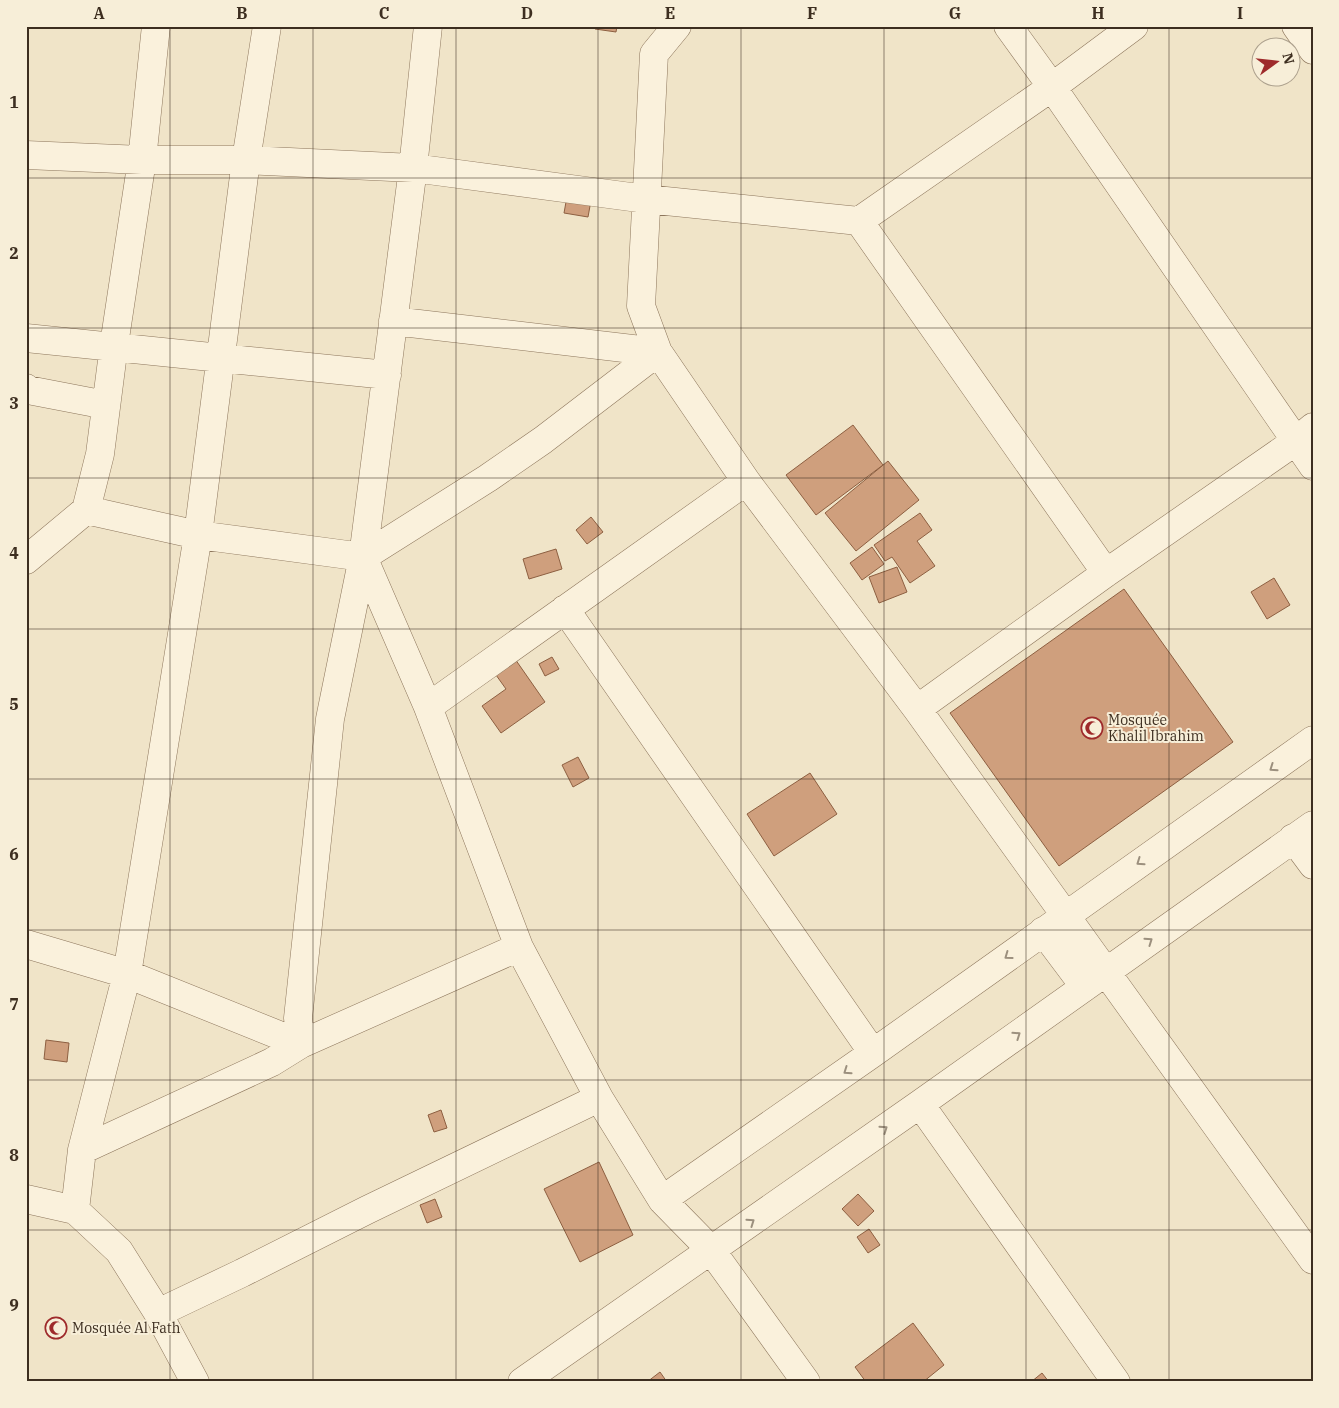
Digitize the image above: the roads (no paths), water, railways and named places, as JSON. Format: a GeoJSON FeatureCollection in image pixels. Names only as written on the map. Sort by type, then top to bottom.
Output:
{"type":"FeatureCollection","features":[{"type":"Feature","properties":{"kind":"street"},"geometry":{"type":"LineString","coordinates":[[26,560],[86,510],[100,454],[114,345],[142,160],[156,26]]}},
{"type":"Feature","properties":{"kind":"street"},"geometry":{"type":"LineString","coordinates":[[75,1210],[82,1150],[127,974],[198,535],[246,160],[267,26]]}},
{"type":"Feature","properties":{"kind":"street"},"geometry":{"type":"LineString","coordinates":[[301,1044],[298,1018],[330,718],[363,557],[413,168],[428,26]]}},
{"type":"Feature","properties":{"kind":"street"},"geometry":{"type":"LineString","coordinates":[[677,26],[654,54],[641,306],[658,352],[746,481],[917,709],[1054,923],[1095,979],[1313,1260]]}},
{"type":"Feature","properties":{"kind":"street"},"geometry":{"type":"LineString","coordinates":[[1008,26],[1304,434],[1313,466]]}},
{"type":"Feature","properties":{"kind":"street"},"geometry":{"type":"LineString","coordinates":[[26,155],[142,160],[246,160],[413,168],[646,199],[859,221],[1052,87],[1134,26]]}},
{"type":"Feature","properties":{"kind":"street"},"geometry":{"type":"LineString","coordinates":[[1296,26],[1313,50]]}},
{"type":"Feature","properties":{"kind":"street"},"geometry":{"type":"LineString","coordinates":[[859,221],[1106,573]]}},
{"type":"Feature","properties":{"kind":"street"},"geometry":{"type":"LineString","coordinates":[[393,322],[658,352]]}},
{"type":"Feature","properties":{"kind":"street"},"geometry":{"type":"LineString","coordinates":[[26,338],[114,345],[387,375]]}},
{"type":"Feature","properties":{"kind":"street"},"geometry":{"type":"LineString","coordinates":[[86,510],[198,535],[363,557],[488,478],[536,445],[658,352]]}},
{"type":"Feature","properties":{"kind":"street"},"geometry":{"type":"LineString","coordinates":[[27,389],[106,405]]}},
{"type":"Feature","properties":{"kind":"street"},"geometry":{"type":"LineString","coordinates":[[917,709],[1304,434]]}},
{"type":"Feature","properties":{"kind":"street"},"geometry":{"type":"LineString","coordinates":[[428,707],[746,481]]}},
{"type":"Feature","properties":{"kind":"street"},"geometry":{"type":"LineString","coordinates":[[363,557],[428,707],[519,947],[599,1098],[662,1200],[711,1250],[806,1382]]}},
{"type":"Feature","properties":{"kind":"street"},"geometry":{"type":"LineString","coordinates":[[565,609],[873,1053]]}},
{"type":"Feature","properties":{"kind":"street"},"geometry":{"type":"LineString","coordinates":[[662,1200],[873,1053],[1313,740]]}},
{"type":"Feature","properties":{"kind":"street"},"geometry":{"type":"LineString","coordinates":[[522,1382],[920,1104],[1303,832],[1313,865]]}},
{"type":"Feature","properties":{"kind":"street"},"geometry":{"type":"LineString","coordinates":[[26,944],[127,974],[301,1044]]}},
{"type":"Feature","properties":{"kind":"street"},"geometry":{"type":"LineString","coordinates":[[82,1150],[272,1062],[301,1044],[519,947]]}},
{"type":"Feature","properties":{"kind":"street"},"geometry":{"type":"LineString","coordinates":[[158,1313],[242,1274],[376,1206],[599,1098]]}},
{"type":"Feature","properties":{"kind":"street"},"geometry":{"type":"LineString","coordinates":[[920,1104],[1116,1382]]}},
{"type":"Feature","properties":{"kind":"street"},"geometry":{"type":"LineString","coordinates":[[26,1199],[75,1210],[118,1252],[158,1313],[195,1382]]}},
{"type":"Feature","properties":{"kind":"place","name":"Mosquée Khalil Ibrahim"},"geometry":{"type":"Point","coordinates":[1092,728]}},
{"type":"Feature","properties":{"kind":"place","name":"Mosquée Al Fath"},"geometry":{"type":"Point","coordinates":[56,1328]}}]}
